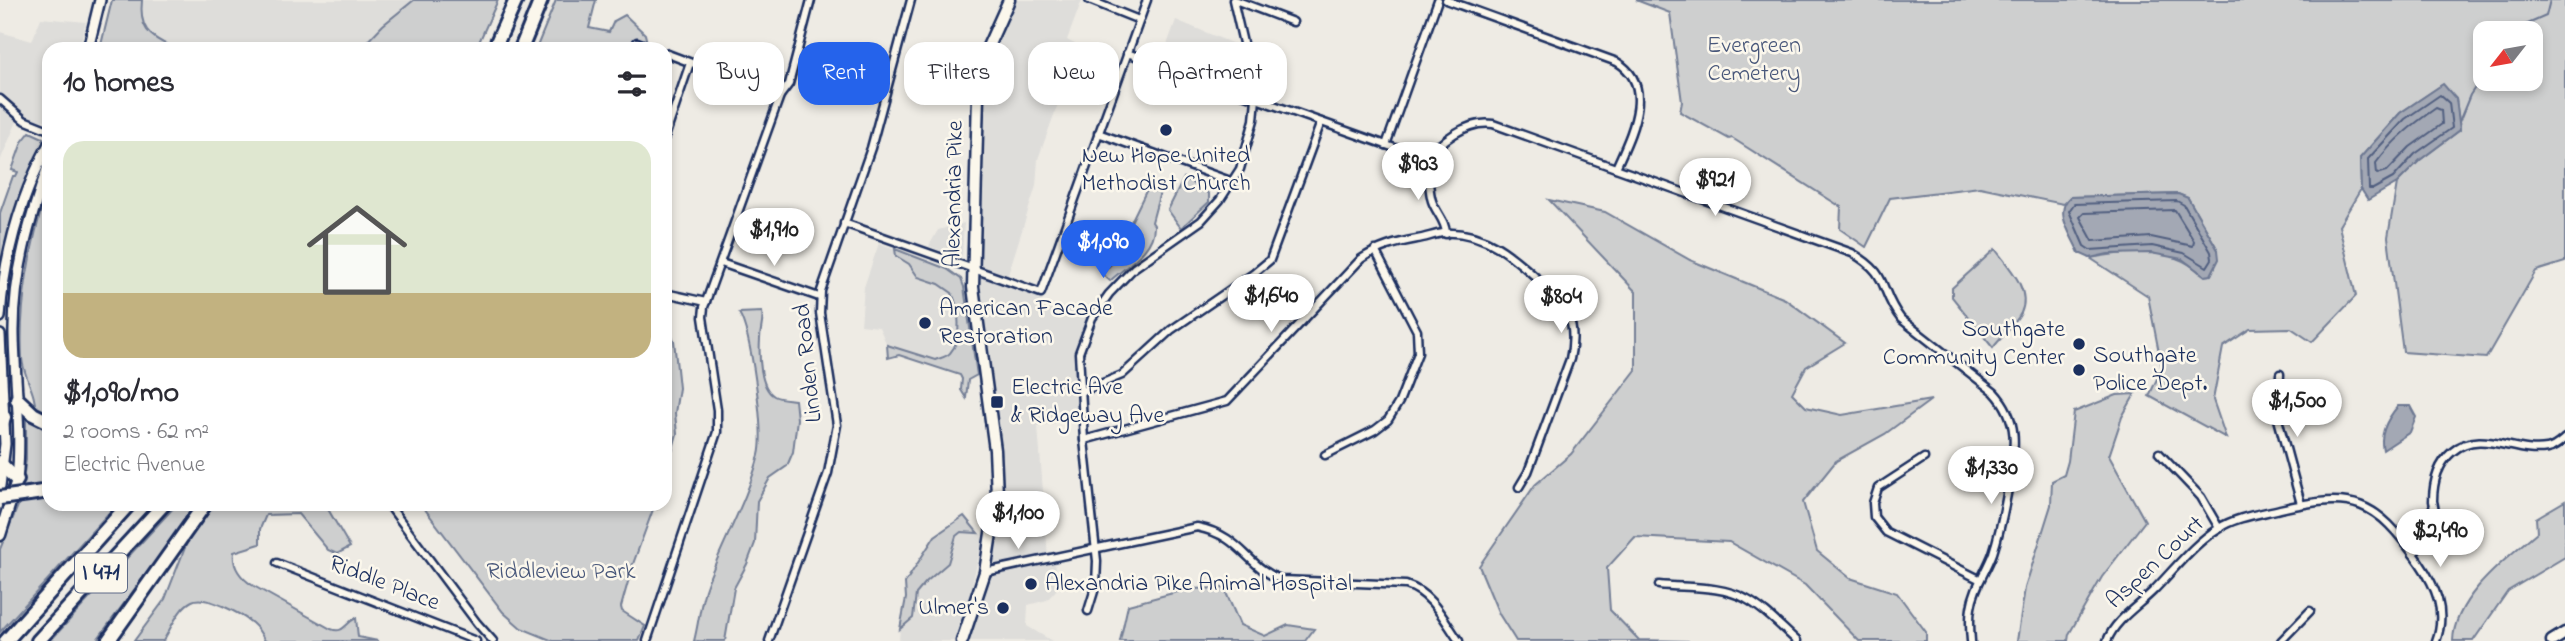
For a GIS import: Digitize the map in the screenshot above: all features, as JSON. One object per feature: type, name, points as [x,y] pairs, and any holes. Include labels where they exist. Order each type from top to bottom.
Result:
[{"type":"highway","points":[[497,42],[516,0]]},
{"type":"highway","points":[[524,42],[541,0]]},
{"type":"highway","points":[[17,399],[42,418]]},
{"type":"highway","points":[[2,465],[17,480]]},
{"type":"highway","points":[[0,498],[42,492]]},
{"type":"highway","name":"I 471","points":[[6,641],[123,511]]},
{"type":"highway","name":"I 471","points":[[38,641],[158,511]]},
{"type":"highway","points":[[108,641],[200,511]]},
{"type":"main road","points":[[90,42],[100,0]]},
{"type":"main road","name":"Alexandria Pike","points":[[962,641],[985,572],[997,495],[995,450],[976,318],[973,270],[979,86],[986,51],[1009,0]]},
{"type":"main road","points":[[0,317],[5,270],[17,220],[42,161]]},
{"type":"main road","points":[[0,535],[17,480],[14,335],[16,287],[28,227],[42,185]]},
{"type":"main road","points":[[0,335],[0,486]]},
{"type":"main road","points":[[2552,641],[2565,633]]},
{"type":"street","points":[[784,91],[789,84],[811,0]]},
{"type":"street","name":"Linden Road","points":[[769,641],[825,482],[835,445],[836,423],[819,298],[825,274],[875,136],[911,0]]},
{"type":"street","points":[[1088,0],[1139,20]]},
{"type":"street","points":[[844,223],[1041,293],[1147,0]]},
{"type":"street","points":[[1234,0],[1293,22]]},
{"type":"street","points":[[1234,0],[1243,42]]},
{"type":"street","points":[[1386,145],[1438,0]]},
{"type":"street","points":[[1446,0],[1617,62],[1626,69],[1637,86],[1639,98],[1635,118],[1616,168]]},
{"type":"street","points":[[1127,53],[1133,55]]},
{"type":"street","points":[[672,56],[693,64]]},
{"type":"street","points":[[672,116],[690,63]]},
{"type":"street","points":[[0,99],[24,120],[42,127]]},
{"type":"street","points":[[647,641],[718,432],[703,317],[706,302],[777,105]]},
{"type":"street","points":[[1088,611],[1096,586],[1096,548],[1078,361],[1081,346],[1093,318],[1109,294],[1134,268],[1200,221],[1233,182],[1248,145],[1255,105]]},
{"type":"street","points":[[1273,105],[1416,155],[1424,161],[1429,170],[1432,199],[1446,226],[1446,233]]},
{"type":"street","points":[[1081,392],[1122,375],[1171,330],[1270,260],[1321,122]]},
{"type":"street","points":[[1424,161],[1439,146],[1464,129],[1473,124],[1489,123],[1860,257],[1881,276],[1891,304],[1901,319],[2000,399],[2013,423],[2015,453],[2001,528],[1989,563],[1979,579],[1971,608],[1971,641]]},
{"type":"street","points":[[1098,133],[1233,182]]},
{"type":"street","points":[[1084,440],[1227,401],[1357,263],[1375,250],[1390,244],[1446,233],[1478,238],[1513,255],[1554,294],[1573,325],[1574,339],[1570,359],[1528,472],[1519,487]]},
{"type":"street","points":[[1325,455],[1375,430],[1388,420],[1399,402],[1418,353],[1418,331],[1375,250]]},
{"type":"street","points":[[721,263],[819,298]]},
{"type":"street","points":[[672,295],[706,302]]},
{"type":"street","points":[[2280,374],[2278,419],[2301,504]]},
{"type":"street","points":[[2411,551],[2432,529],[2436,477],[2443,462],[2460,447],[2486,441],[2545,450],[2556,446],[2565,438]]},
{"type":"street","points":[[2159,453],[2201,497],[2219,528]]},
{"type":"street","points":[[1924,457],[1878,488],[1873,503],[1874,517],[1886,532],[1979,579]]},
{"type":"street","name":"Aspen Court","points":[[2106,641],[2120,621],[2192,550],[2219,528],[2234,521],[2329,499],[2357,504],[2381,516],[2399,534],[2430,578],[2440,604],[2441,619],[2436,641]]},
{"type":"street","points":[[393,511],[493,641]]},
{"type":"street","points":[[985,572],[1192,527],[1228,537],[1264,570],[1282,580],[1406,585],[1416,588],[1425,594],[1456,640]]},
{"type":"street","name":"Riddle Place","points":[[277,563],[476,641]]},
{"type":"street","points":[[1660,585],[1709,589],[1741,596],[1762,610],[1797,641]]},
{"type":"street","points":[[2281,641],[2310,611]]},
{"type":"shaded area","points":[[142,0],[414,0],[367,42],[161,42],[154,39],[144,26]]},
{"type":"shaded area","points":[[1009,0],[1082,0],[1067,40],[1071,42],[1028,42],[1028,105],[1058,105],[1038,159],[1036,186],[1006,281],[1041,293],[1042,301],[1092,318],[1081,347],[1083,418],[1038,426],[1048,558],[1054,557],[1059,587],[1047,600],[1028,605],[1027,626],[1052,641],[962,641],[971,616],[997,495],[976,318],[979,105],[1014,105],[1014,42],[994,42]]},
{"type":"shaded area","points":[[41,18],[86,22],[81,42],[42,42],[42,120],[21,112],[0,161],[0,32],[32,41]]},
{"type":"shaded area","points":[[1176,20],[1229,42],[1168,42]]},
{"type":"shaded area","points":[[964,223],[962,255],[948,254],[929,246],[938,230]]},
{"type":"shaded area","points":[[879,243],[895,249],[895,253],[909,264],[918,277],[939,284],[952,293],[958,324],[954,346],[949,354],[935,360],[887,345],[879,327],[861,325],[864,287]]},
{"type":"shaded area","points":[[967,531],[982,534],[982,542],[970,594],[954,641],[899,641],[900,629],[913,618],[916,595],[926,582],[948,563],[956,536]]},
{"type":"green space","points":[[112,0],[142,0],[144,24],[151,35],[163,42],[102,42]]},
{"type":"green space","points":[[414,0],[498,0],[479,42],[367,42]]},
{"type":"green space","points":[[556,0],[596,0],[589,28],[609,32],[614,21],[625,15],[645,34],[647,42],[636,38],[634,42],[539,42]]},
{"type":"green space","name":"Evergreen Cemetery","points":[[1636,0],[2565,0],[2565,262],[2536,271],[2486,358],[2403,352],[2388,237],[2397,183],[2420,160],[2460,130],[2456,99],[2442,85],[2400,113],[2360,158],[2361,189],[2339,226],[2356,296],[2312,342],[2291,328],[2250,329],[2223,347],[2213,400],[2226,438],[2149,396],[2162,368],[2148,296],[2090,258],[2132,252],[2161,254],[2188,264],[2199,272],[2218,250],[2188,198],[2178,194],[2070,197],[2063,204],[1980,187],[1890,198],[1866,247],[1840,229],[1841,207],[1732,138],[1729,139],[1680,112],[1682,102],[1670,13]]},
{"type":"green space","points":[[30,132],[42,138],[42,145],[12,221],[0,271],[0,213],[13,176],[18,172],[12,170],[22,142]]},
{"type":"green space","points":[[1184,178],[1209,194],[1209,202],[1181,228],[1168,210]]},
{"type":"green space","points":[[1148,187],[1160,192],[1150,242],[1139,256],[1110,281],[1102,274],[1115,260],[1112,256],[1117,232],[1130,224]]},
{"type":"green space","points":[[1549,200],[1605,212],[1690,260],[1785,299],[1845,343],[1806,367],[1792,393],[1806,407],[1842,415],[1931,400],[1885,434],[1836,461],[1803,502],[1817,551],[1850,578],[1897,593],[1926,632],[1926,641],[1859,641],[1805,585],[1729,542],[1635,537],[1607,568],[1610,610],[1639,640],[1689,641],[1516,641],[1499,614],[1479,566],[1535,485],[1571,454],[1636,370],[1636,292]]},
{"type":"green space","points":[[42,208],[42,414],[35,411],[34,398],[22,358],[24,296]]},
{"type":"green space","points":[[895,249],[947,269],[961,279],[977,375],[968,380],[966,398],[961,390],[960,375],[899,355],[888,358],[887,345],[935,360],[949,354],[957,340],[958,332],[958,315],[952,293],[939,284],[918,277],[909,264],[896,256]]},
{"type":"green space","points":[[1995,249],[2017,279],[2024,304],[2021,313],[1993,348],[1952,297],[1952,288]]},
{"type":"green space","points":[[762,312],[761,370],[769,392],[774,396],[795,400],[797,419],[793,452],[787,466],[770,478],[757,501],[755,543],[734,588],[725,641],[694,641],[707,584],[759,455],[760,426],[756,382],[748,340],[739,313]]},
{"type":"green space","points":[[672,337],[679,388],[675,413],[677,434],[672,452]]},
{"type":"green space","points":[[2135,394],[2122,417],[2109,456],[2145,521],[2102,577],[2069,634],[2068,641],[2017,641],[2025,588],[2051,505],[2052,481],[2064,475],[2068,461],[2074,412],[2117,395]]},
{"type":"green space","points":[[26,415],[42,425],[42,487],[21,491],[26,460]]},
{"type":"green space","points":[[42,499],[42,511],[111,511],[0,632],[0,549],[20,501]]},
{"type":"green space","points":[[2565,501],[2565,557],[2508,591],[2473,641],[2453,641],[2462,609],[2472,594],[2498,566],[2537,532],[2536,518]]},
{"type":"green space","points":[[171,511],[193,511],[96,641],[50,641]]},
{"type":"green space","points":[[210,511],[329,511],[350,547],[337,554],[328,550],[298,514],[266,515],[260,529],[260,544],[234,552],[236,567],[252,585],[331,629],[342,629],[356,618],[358,637],[378,641],[265,641],[254,625],[240,615],[223,606],[198,600],[187,604],[163,641],[134,641],[165,599],[188,540]]},
{"type":"green space","name":"Riddleview Park","points":[[426,511],[652,511],[621,607],[622,611],[645,626],[639,641],[553,641],[521,628],[503,612]]},
{"type":"green space","points":[[964,516],[978,533],[961,532],[956,536],[948,563],[916,594],[913,618],[900,629],[906,598],[905,583],[935,536]]},
{"type":"green space","points":[[1224,588],[1240,625],[1265,636],[1288,625],[1314,629],[1305,641],[1120,641],[1128,605],[1188,589]]},
{"type":"water","points":[[2443,84],[2456,99],[2460,130],[2420,160],[2397,183],[2368,200],[2361,189],[2360,158],[2400,113]]},
{"type":"water","points":[[2178,194],[2188,198],[2218,250],[2219,259],[2211,275],[2205,276],[2182,259],[2151,253],[2108,254],[2090,258],[2079,253],[2064,217],[2065,203],[2070,197]]},
{"type":"water","points":[[2398,406],[2410,406],[2416,417],[2410,432],[2383,450],[2385,427]]},
{"type":"waterway","points":[[2535,21],[2546,16],[2550,0]]},
{"type":"waterway","points":[[2459,122],[2473,90]]},
{"type":"place","name":"New Hope United Methodist Church","points":[[1166,130]]},
{"type":"place","name":"American Facade Restoration","points":[[925,323]]},
{"type":"place","name":"Southgate Community Center","points":[[2079,344]]},
{"type":"place","name":"Southgate Police Dept.","points":[[2079,370]]},
{"type":"place","name":"Electric Ave & Ridgeway Ave","points":[[997,402]]},
{"type":"place","name":"Alexandria Pike Animal Hospital","points":[[1031,584]]},
{"type":"place","name":"Ulmer's","points":[[1003,608]]}]
